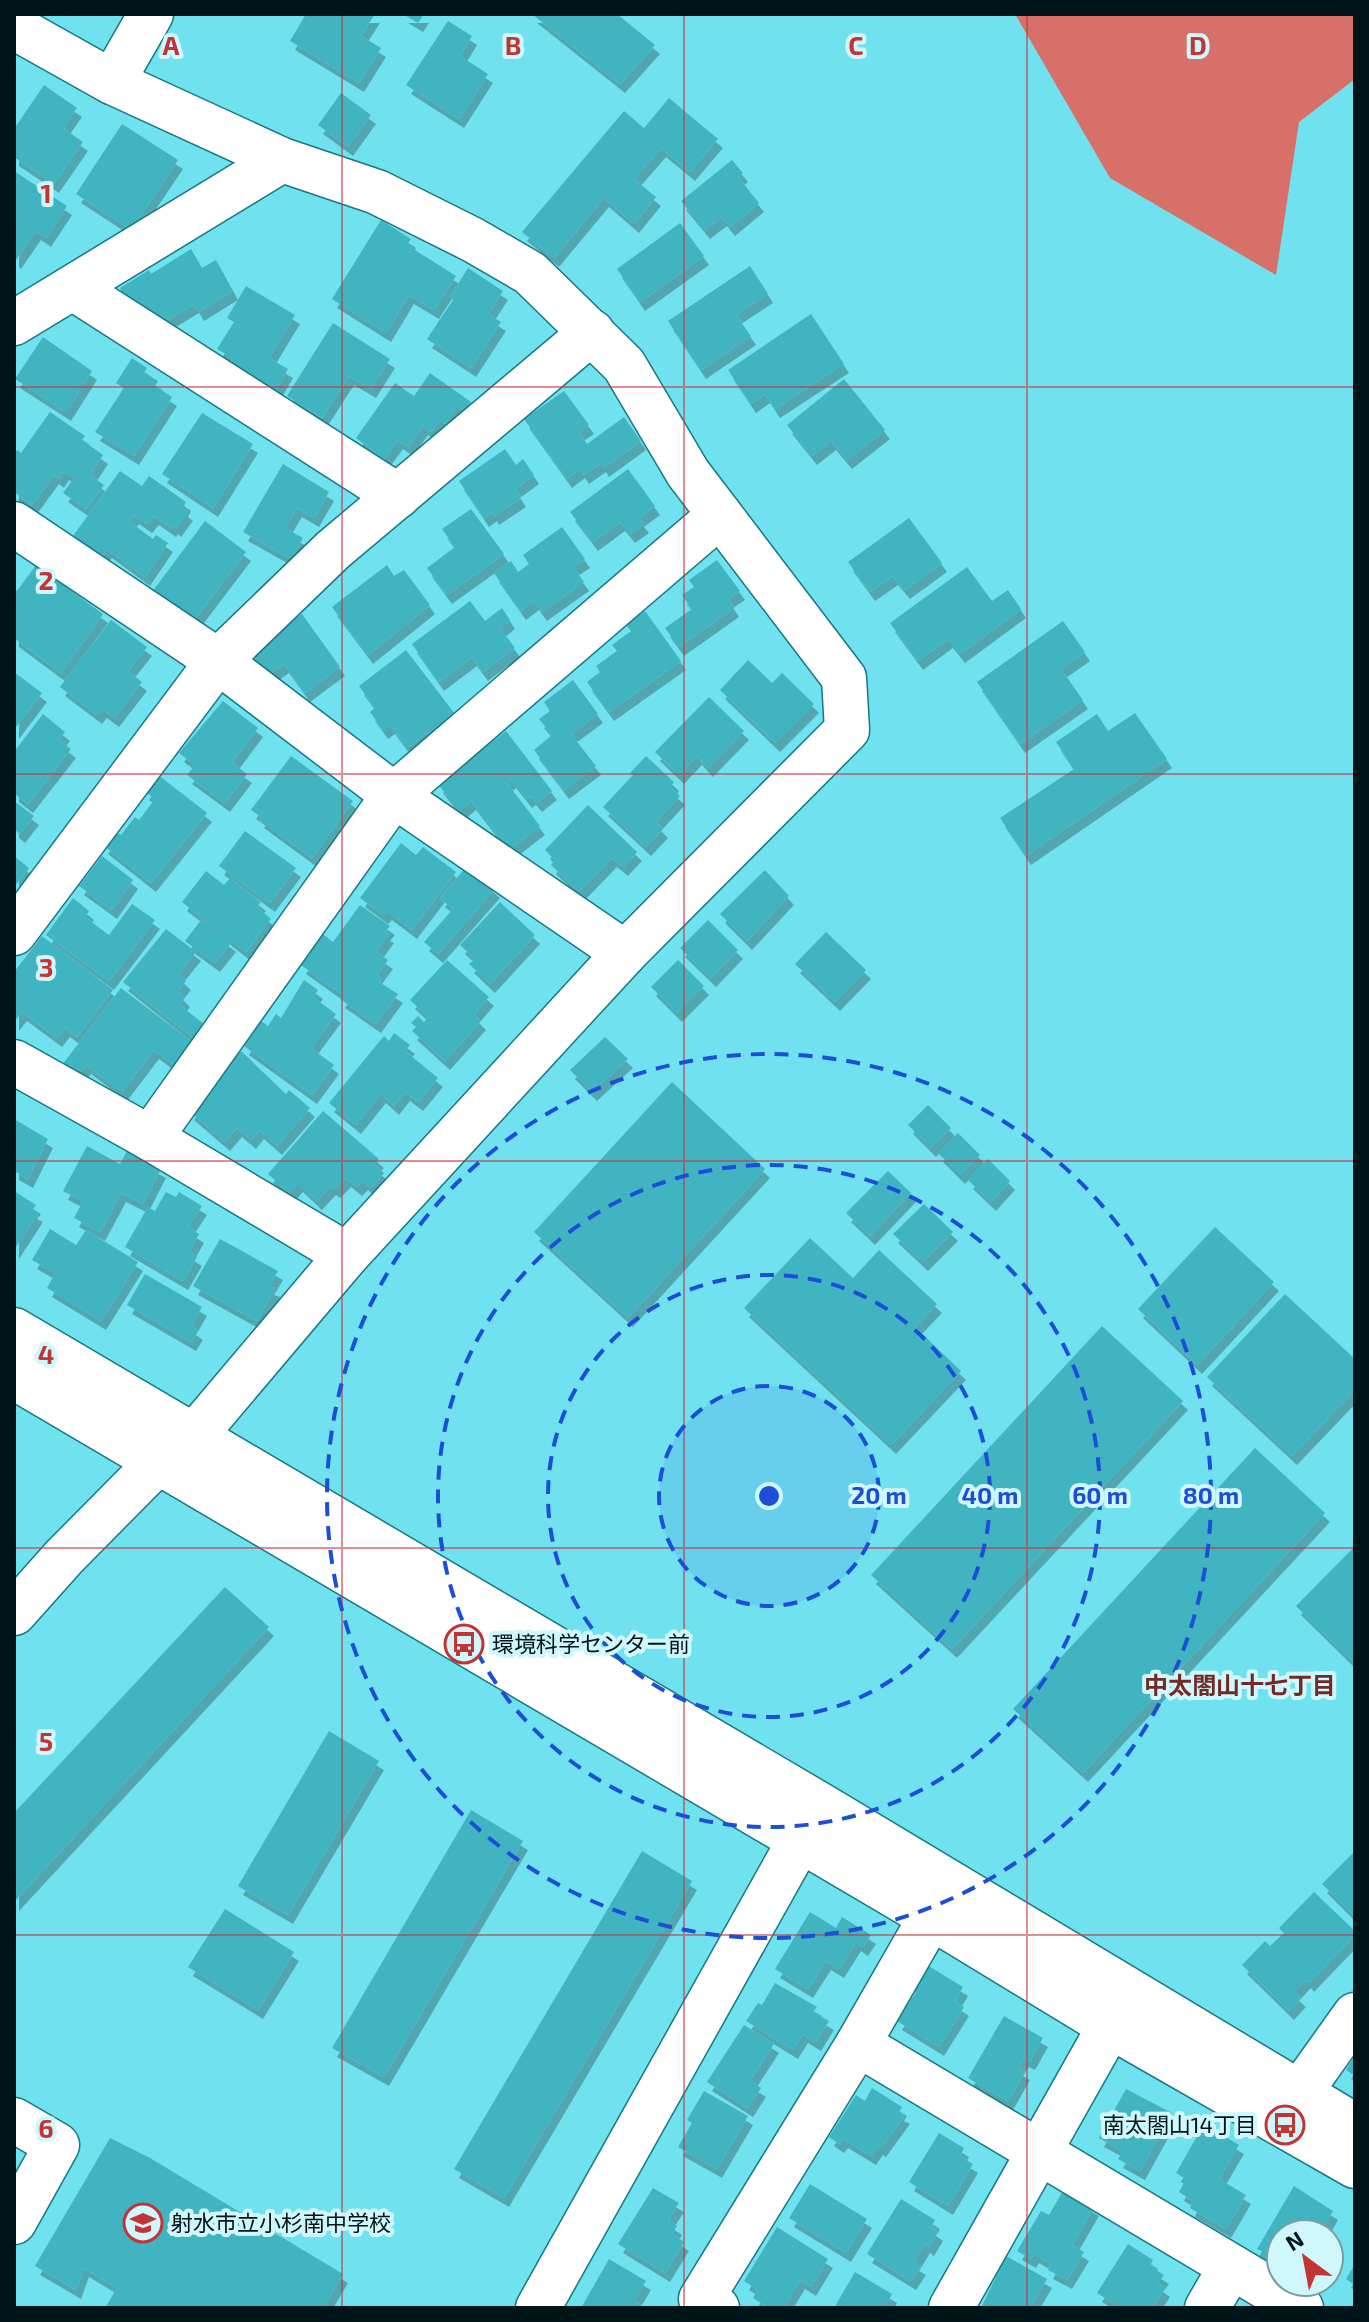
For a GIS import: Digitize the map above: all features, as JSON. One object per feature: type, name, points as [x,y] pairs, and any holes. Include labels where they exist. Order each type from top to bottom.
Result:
[{"type":"street","points":[[112,82],[151,14]]},
{"type":"street","points":[[14,27],[112,82],[282,160],[377,192],[473,240],[530,273],[624,365],[688,473],[844,678],[847,730],[625,953],[347,1255],[194,1436],[159,1461],[64,1557],[14,1613]]},
{"type":"street","points":[[14,323],[282,160]]},
{"type":"street","points":[[73,288],[398,496]]},
{"type":"street","points":[[14,933],[218,661],[333,550],[592,332]]},
{"type":"street","points":[[150,1138],[394,795],[720,515]]},
{"type":"street","points":[[17,533],[218,661],[394,795],[625,953]]},
{"type":"street","points":[[14,1062],[150,1138],[347,1255]]},
{"type":"street","points":[[14,1330],[1355,2126]]},
{"type":"street","points":[[14,1377],[931,1917],[1110,2026],[1355,2166]]},
{"type":"street","points":[[538,2308],[800,1840]]},
{"type":"street","points":[[717,2308],[701,2299],[858,2044],[931,1917]]},
{"type":"street","points":[[1300,2092],[1355,2015]]},
{"type":"street","points":[[951,2308],[1110,2026]]},
{"type":"street","points":[[858,2044],[1301,2308]]},
{"type":"street","points":[[14,2120],[57,2145],[14,2222]]},
{"type":"street","points":[[1207,2308],[1231,2267]]},
{"type":"shaded area","points":[[1015,14],[1355,14],[1355,79],[1299,122],[1276,275],[1110,178]]},
{"type":"building","points":[[306,14],[375,14],[361,36],[381,48],[359,83],[290,41]]},
{"type":"building","points":[[403,14],[424,14],[418,23]]},
{"type":"building","points":[[532,14],[617,14],[655,45],[620,84]]},
{"type":"building","points":[[448,21],[472,36],[460,56],[488,74],[459,119],[406,85]]},
{"type":"building","points":[[44,85],[77,108],[63,128],[83,142],[54,184],[14,157],[14,129]]},
{"type":"building","points":[[341,93],[371,115],[348,147],[318,125]]},
{"type":"building","points":[[669,98],[718,139],[690,172],[661,148],[634,179],[656,197],[634,224],[604,198],[554,258],[522,232],[624,111],[644,128]]},
{"type":"building","points":[[122,124],[178,160],[131,230],[76,194]]},
{"type":"building","points":[[732,160],[743,173],[738,177],[759,203],[730,227],[722,217],[705,230],[681,201]]},
{"type":"building","points":[[14,171],[67,206],[46,238],[36,231],[16,260],[14,258]]},
{"type":"building","points":[[381,220],[411,239],[407,245],[456,276],[434,310],[409,295],[386,333],[332,299]]},
{"type":"building","points":[[680,223],[704,256],[640,302],[617,269]]},
{"type":"building","points":[[191,249],[202,268],[216,260],[233,291],[199,312],[194,304],[163,323],[125,300],[120,288],[149,270],[151,274]]},
{"type":"building","points":[[750,266],[768,294],[736,315],[751,336],[701,370],[668,321]]},
{"type":"building","points":[[468,268],[503,291],[488,314],[501,322],[471,368],[427,339],[453,300],[450,297]]},
{"type":"building","points":[[246,286],[295,315],[269,358],[288,369],[275,392],[229,364],[233,358],[217,349],[234,322],[227,318]]},
{"type":"building","points":[[811,314],[844,364],[775,409],[765,394],[751,404],[728,370]]},
{"type":"building","points":[[333,323],[390,359],[371,389],[349,376],[322,418],[287,396]]},
{"type":"building","points":[[43,337],[92,371],[66,412],[15,379]]},
{"type":"building","points":[[132,358],[147,368],[144,373],[158,381],[155,386],[172,397],[134,456],[95,432],[124,388],[116,383]]},
{"type":"building","points":[[430,373],[471,402],[464,411],[457,406],[445,424],[440,420],[431,432],[423,426],[408,447],[398,440],[384,459],[356,438],[395,383],[414,396]]},
{"type":"building","points":[[844,379],[885,430],[847,460],[831,441],[812,456],[787,425]]},
{"type":"building","points":[[564,391],[589,425],[579,432],[587,444],[624,417],[641,441],[604,468],[601,463],[584,475],[580,469],[567,479],[524,419]]},
{"type":"building","points":[[50,412],[85,436],[82,440],[103,455],[90,475],[104,485],[86,509],[63,493],[74,478],[64,471],[59,479],[54,475],[32,505],[14,492],[14,454],[17,450],[21,453]]},
{"type":"building","points":[[202,413],[253,444],[213,508],[162,474]]},
{"type":"building","points":[[505,449],[516,465],[523,459],[534,475],[515,489],[521,498],[494,516],[492,512],[484,518],[459,481]]},
{"type":"building","points":[[283,464],[329,492],[314,518],[297,508],[285,528],[303,538],[291,559],[243,532]]},
{"type":"building","points":[[628,469],[655,506],[639,518],[644,524],[630,534],[620,522],[593,542],[570,512]]},
{"type":"building","points":[[120,471],[142,486],[149,476],[186,502],[183,508],[188,512],[176,528],[154,516],[147,524],[134,515],[129,521],[153,539],[156,535],[168,543],[145,577],[107,549],[101,557],[73,536]]},
{"type":"building","points":[[471,509],[504,554],[447,595],[427,568],[455,547],[442,529]]},
{"type":"building","points":[[909,518],[942,563],[905,590],[893,576],[870,592],[848,562]]},
{"type":"building","points":[[205,521],[246,552],[193,622],[152,592]]},
{"type":"building","points":[[562,527],[585,559],[573,567],[584,582],[542,612],[534,601],[521,611],[494,573],[511,561],[518,572],[529,564],[523,555]]},
{"type":"building","points":[[717,560],[740,591],[728,599],[734,608],[679,647],[665,628],[692,609],[682,595],[694,587],[689,580]]},
{"type":"building","points":[[36,565],[103,614],[61,673],[14,638],[14,589],[17,591]]},
{"type":"building","points":[[387,565],[394,576],[404,570],[430,605],[368,655],[332,607]]},
{"type":"building","points":[[967,567],[992,601],[1008,590],[1021,609],[960,654],[948,639],[918,661],[890,623]]},
{"type":"building","points":[[470,601],[485,621],[502,608],[510,620],[500,628],[515,648],[483,672],[472,657],[439,682],[412,644]]},
{"type":"building","points":[[645,611],[681,661],[609,712],[587,682],[600,672],[596,666],[617,651],[612,645],[631,631],[626,625]]},
{"type":"building","points":[[302,614],[340,667],[305,693],[284,664],[267,676],[249,651]]},
{"type":"building","points":[[111,620],[147,647],[128,671],[142,682],[114,718],[102,709],[97,715],[60,687]]},
{"type":"building","points":[[1063,621],[1085,652],[1061,669],[1083,700],[1020,744],[977,682]]},
{"type":"building","points":[[406,650],[458,718],[432,738],[428,732],[407,748],[390,725],[383,730],[370,712],[375,708],[359,686]]},
{"type":"building","points":[[748,660],[772,683],[782,673],[814,704],[775,743],[720,690]]},
{"type":"building","points":[[14,672],[42,693],[14,730]]},
{"type":"building","points":[[573,680],[598,714],[571,734],[596,766],[564,790],[534,750],[552,735],[539,719],[550,711],[544,702]]},
{"type":"building","points":[[709,697],[744,731],[708,768],[697,756],[679,775],[655,752]]},
{"type":"building","points":[[223,701],[258,728],[232,763],[247,774],[225,803],[187,775],[195,765],[179,753]]},
{"type":"building","points":[[1135,713],[1167,759],[1026,856],[1000,818],[1074,769],[1056,742],[1097,714],[1108,731]]},
{"type":"building","points":[[43,714],[65,732],[59,740],[71,749],[28,804],[14,793],[14,752]]},
{"type":"building","points":[[506,731],[552,791],[537,803],[531,796],[527,799],[511,779],[507,783],[540,826],[509,850],[471,801],[459,811],[438,784]]},
{"type":"building","points":[[291,756],[353,801],[312,858],[251,810]]},
{"type":"building","points":[[646,756],[674,782],[670,787],[680,796],[656,822],[663,829],[646,847],[603,807]]},
{"type":"building","points":[[157,774],[207,813],[151,883],[103,845],[115,831],[121,835],[135,817],[139,820],[155,799],[144,791]]},
{"type":"building","points":[[14,801],[34,816],[20,834],[14,829]]},
{"type":"building","points":[[588,805],[637,852],[623,867],[612,858],[579,892],[551,865],[555,860],[545,850]]},
{"type":"building","points":[[245,831],[296,868],[270,903],[219,866]]},
{"type":"building","points":[[401,843],[416,855],[423,847],[456,872],[412,930],[387,911],[383,915],[360,898]]},
{"type":"building","points":[[14,856],[29,868],[14,887]]},
{"type":"building","points":[[102,856],[133,880],[112,910],[79,886]]},
{"type":"building","points":[[467,866],[495,889],[438,954],[424,942],[453,909],[440,898]]},
{"type":"building","points":[[765,870],[789,896],[747,941],[720,914]]},
{"type":"building","points":[[206,871],[224,885],[230,878],[261,902],[257,907],[271,919],[246,952],[182,902]]},
{"type":"building","points":[[73,898],[89,911],[85,917],[109,935],[132,904],[155,920],[109,981],[46,935]]},
{"type":"building","points":[[500,902],[535,935],[490,984],[469,964],[475,959],[460,945]]},
{"type":"building","points":[[360,905],[390,926],[385,932],[389,934],[376,952],[388,960],[377,975],[382,978],[379,982],[398,994],[376,1024],[340,999],[343,995],[301,965],[323,934],[333,942]]},
{"type":"building","points":[[201,920],[231,943],[215,963],[185,941]]},
{"type":"building","points":[[708,920],[738,950],[711,978],[680,948]]},
{"type":"building","points":[[166,929],[196,952],[178,974],[186,981],[178,991],[185,998],[180,1005],[204,1024],[193,1038],[123,982]]},
{"type":"building","points":[[826,932],[866,970],[835,1002],[795,964]]},
{"type":"building","points":[[42,936],[113,990],[77,1037],[65,1028],[57,1038],[22,1012],[14,1022],[14,972]]},
{"type":"building","points":[[447,960],[489,997],[474,1014],[481,1021],[445,1061],[412,1031],[416,1027],[411,1023],[418,1016],[424,1022],[428,1017],[410,1000]]},
{"type":"building","points":[[678,960],[704,986],[677,1013],[651,987]]},
{"type":"building","points":[[304,980],[318,990],[313,997],[336,1014],[311,1048],[334,1065],[312,1095],[244,1046],[261,1021],[268,1026],[276,1014],[281,1018]]},
{"type":"building","points":[[121,988],[195,1044],[177,1067],[154,1050],[122,1092],[86,1065],[77,1077],[62,1065]]},
{"type":"building","points":[[394,1033],[410,1045],[405,1051],[438,1078],[418,1102],[405,1092],[394,1106],[381,1094],[356,1125],[329,1103],[384,1036],[389,1041]]},
{"type":"building","points":[[605,1037],[628,1059],[592,1092],[570,1070]]},
{"type":"building","points":[[241,1051],[286,1094],[289,1090],[310,1108],[277,1146],[259,1130],[251,1140],[237,1128],[225,1142],[189,1111]]},
{"type":"building","points":[[672,1082],[765,1169],[628,1318],[534,1232]]},
{"type":"building","points":[[928,1105],[951,1128],[931,1148],[908,1125]]},
{"type":"building","points":[[323,1111],[379,1159],[374,1164],[384,1173],[371,1188],[363,1181],[357,1187],[346,1178],[335,1189],[331,1186],[317,1201],[298,1183],[289,1193],[268,1174]]},
{"type":"building","points":[[14,1119],[48,1139],[28,1179],[14,1171]]},
{"type":"building","points":[[958,1133],[980,1155],[960,1175],[938,1153]]},
{"type":"building","points":[[87,1146],[120,1164],[127,1151],[161,1169],[143,1204],[121,1193],[100,1232],[74,1218],[83,1201],[63,1191]]},
{"type":"building","points":[[988,1159],[1010,1181],[991,1202],[968,1180]]},
{"type":"building","points":[[888,1171],[911,1193],[870,1236],[846,1213]]},
{"type":"building","points":[[14,1191],[36,1205],[32,1210],[38,1213],[14,1250]]},
{"type":"building","points":[[166,1192],[176,1197],[179,1192],[202,1206],[188,1227],[199,1234],[189,1252],[197,1257],[183,1281],[125,1247],[148,1207],[155,1211]]},
{"type":"building","points":[[924,1204],[953,1232],[923,1262],[893,1234]]},
{"type":"building","points":[[1215,1227],[1274,1282],[1197,1365],[1138,1309]]},
{"type":"building","points":[[50,1229],[76,1245],[86,1230],[138,1262],[101,1321],[47,1288],[55,1273],[32,1260]]},
{"type":"building","points":[[810,1238],[853,1278],[879,1250],[937,1304],[915,1327],[961,1371],[891,1445],[744,1308]]},
{"type":"building","points":[[220,1239],[278,1271],[269,1286],[275,1288],[257,1321],[193,1286]]},
{"type":"building","points":[[145,1274],[202,1307],[191,1326],[198,1331],[191,1342],[127,1305]]},
{"type":"building","points":[[1285,1294],[1355,1359],[1355,1390],[1292,1456],[1207,1377]]},
{"type":"building","points":[[1102,1326],[1183,1401],[952,1649],[871,1575]]},
{"type":"building","points":[[1255,1448],[1325,1513],[1083,1773],[1013,1709]]},
{"type":"building","points":[[1355,1546],[1355,1664],[1296,1606]]},
{"type":"building","points":[[225,1587],[269,1627],[14,1902],[14,1813]]},
{"type":"building","points":[[329,1731],[379,1761],[288,1915],[238,1886]]},
{"type":"building","points":[[471,1810],[523,1841],[384,2077],[332,2048]]},
{"type":"building","points":[[642,1851],[692,1881],[504,2198],[454,2169]]},
{"type":"building","points":[[1355,1851],[1355,1917],[1322,1884]]},
{"type":"building","points":[[1314,1892],[1355,1931],[1355,1935],[1309,1983],[1306,1979],[1294,1992],[1301,1998],[1289,2011],[1242,1965],[1265,1941],[1270,1946],[1284,1933],[1279,1928]]},
{"type":"building","points":[[225,1909],[294,1952],[258,2010],[188,1967]]},
{"type":"building","points":[[810,1912],[836,1928],[842,1917],[871,1935],[863,1947],[856,1942],[839,1969],[826,1961],[808,1989],[775,1969]]},
{"type":"building","points":[[927,1965],[963,1987],[955,2001],[964,2007],[939,2047],[897,2021],[916,1992],[911,1989]]},
{"type":"building","points":[[775,1983],[817,2007],[813,2012],[829,2021],[816,2042],[803,2034],[793,2050],[746,2021],[758,2003],[762,2005]]},
{"type":"building","points":[[1004,2016],[1043,2038],[1030,2061],[1024,2058],[1018,2067],[1025,2071],[1008,2101],[968,2078]]},
{"type":"building","points":[[744,2025],[774,2044],[750,2081],[761,2088],[748,2108],[707,2082]]},
{"type":"building","points":[[1355,2056],[1355,2076],[1346,2070]]},
{"type":"building","points":[[872,2088],[902,2107],[899,2112],[905,2115],[881,2148],[878,2146],[871,2156],[843,2139],[839,2144],[829,2137],[856,2095],[865,2101]]},
{"type":"building","points":[[1126,2089],[1172,2113],[1140,2171],[1118,2159],[1123,2151],[1099,2138]]},
{"type":"building","points":[[704,2091],[748,2116],[717,2169],[678,2147],[692,2123],[687,2120]]},
{"type":"building","points":[[1204,2124],[1239,2145],[1219,2179],[1246,2195],[1226,2229],[1190,2208],[1193,2201],[1179,2192],[1186,2179],[1176,2173]]},
{"type":"building","points":[[939,2133],[964,2148],[960,2156],[973,2164],[948,2206],[909,2182]]},
{"type":"building","name":"射水市立小杉南中学校","points":[[110,2138],[150,2158],[343,2274],[323,2308],[105,2308],[117,2288],[84,2268],[76,2290],[35,2266]]},
{"type":"building","points":[[810,2184],[867,2219],[846,2253],[789,2218]]},
{"type":"building","points":[[1294,2186],[1333,2211],[1329,2218],[1275,2218]]},
{"type":"building","points":[[653,2188],[679,2203],[668,2220],[677,2226],[672,2234],[684,2242],[665,2273],[618,2244]]},
{"type":"building","points":[[1064,2189],[1094,2207],[1072,2245],[1084,2252],[1067,2280],[1048,2270],[1051,2264],[1034,2254],[1031,2259],[1017,2251],[1041,2211],[1049,2215]]},
{"type":"building","points":[[901,2199],[935,2220],[931,2227],[938,2232],[929,2247],[925,2244],[914,2262],[921,2266],[911,2281],[867,2254]]},
{"type":"building","points":[[777,2227],[828,2259],[811,2287],[800,2280],[783,2308],[769,2308],[753,2298],[758,2290],[744,2281]]},
{"type":"building","points":[[1265,2235],[1265,2261],[1259,2257],[1262,2251],[1257,2249]]},
{"type":"building","points":[[1128,2244],[1153,2260],[1150,2266],[1164,2275],[1158,2283],[1165,2288],[1152,2308],[1121,2308],[1097,2293]]},
{"type":"building","points":[[1006,2256],[1047,2279],[1030,2308],[981,2308]]},
{"type":"building","points":[[609,2259],[646,2281],[634,2301],[642,2305],[640,2308],[581,2308]]},
{"type":"building","points":[[1355,2264],[1355,2285],[1346,2279]]},
{"type":"building","points":[[855,2272],[892,2294],[884,2308],[834,2308]]},
{"type":"place","name":"環境科学センター前","points":[[464,1644]]},
{"type":"place","name":"南太閤山14丁目","points":[[1285,2125]]},
{"type":"place","name":"射水市立小杉南中学校","points":[[143,2223]]},
{"type":"district","name":"中太閤山十七丁目","points":[[1240,1686]]}]
